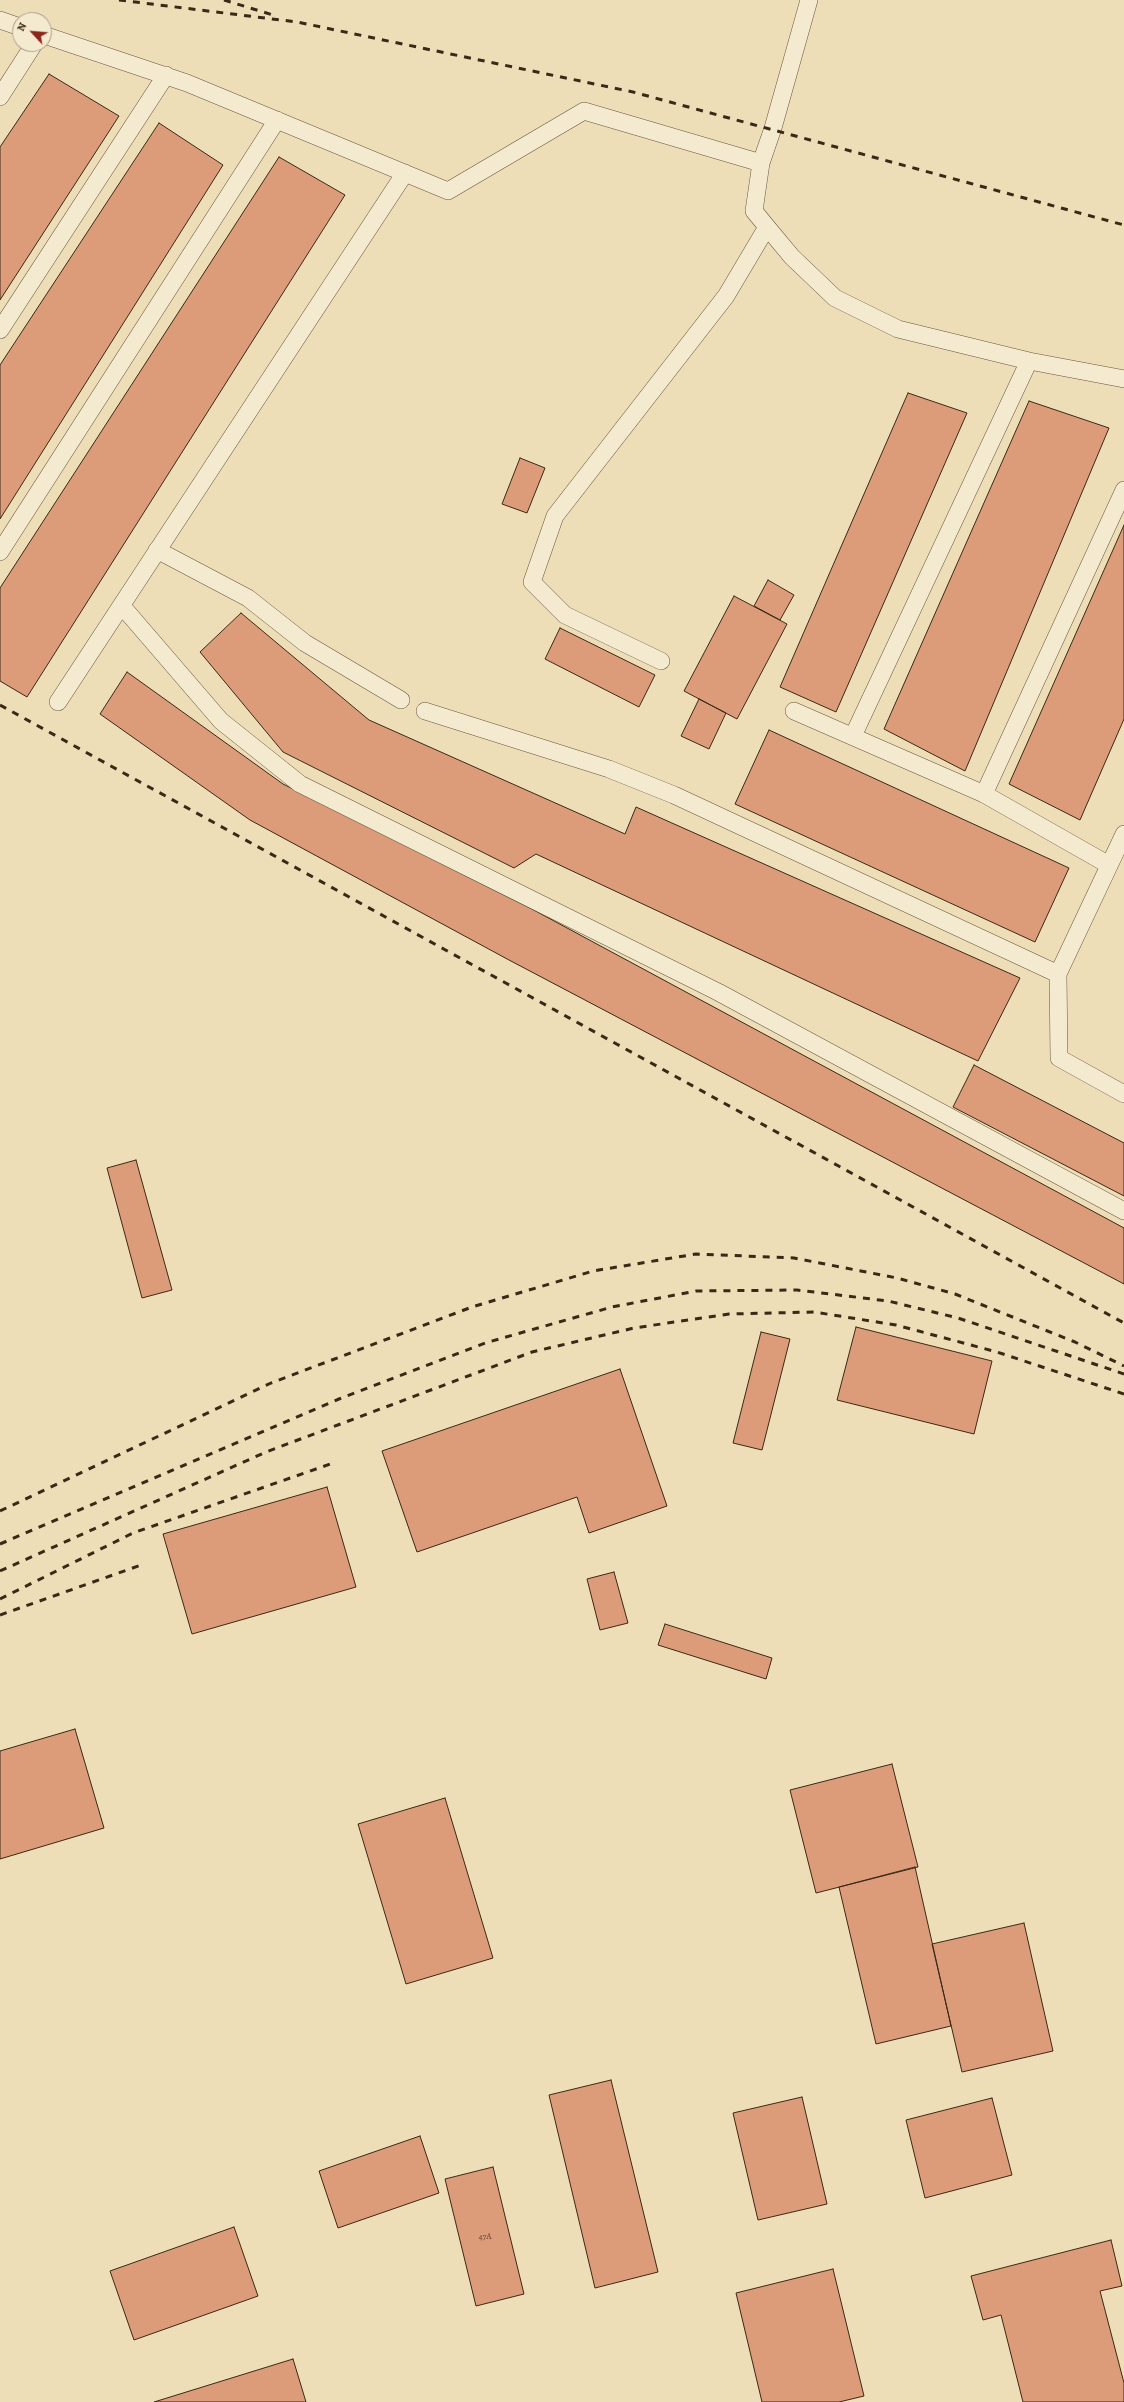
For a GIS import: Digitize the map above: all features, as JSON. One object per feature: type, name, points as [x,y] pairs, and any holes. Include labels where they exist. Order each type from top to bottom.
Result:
[{"type":"lane","points":[[809,0],[773,128],[761,163],[754,211],[767,228],[792,257],[835,298],[898,329],[1029,360],[1124,379]]},
{"type":"lane","points":[[0,20],[12,24]]},
{"type":"lane","points":[[52,38],[166,75],[405,172],[448,191],[584,111],[761,163]]},
{"type":"lane","points":[[0,97],[29,52]]},
{"type":"lane","points":[[0,330],[166,75]]},
{"type":"lane","points":[[0,552],[277,120]]},
{"type":"lane","points":[[58,702],[405,172]]},
{"type":"lane","points":[[661,661],[565,615],[532,582],[555,516],[726,296],[767,228]]},
{"type":"lane","points":[[853,736],[1029,360]]},
{"type":"lane","points":[[984,794],[1124,490]]},
{"type":"lane","points":[[157,550],[248,598],[305,643],[401,700]]},
{"type":"lane","points":[[122,606],[221,721],[300,784],[718,992],[1124,1211]]},
{"type":"lane","points":[[425,711],[609,769],[674,795],[1058,974]]},
{"type":"lane","points":[[794,711],[984,794],[1109,865]]},
{"type":"lane","points":[[1124,834],[1058,974],[1059,1058],[1124,1094]]},
{"type":"building","points":[[49,74],[119,116],[0,300],[0,147]]},
{"type":"building","points":[[159,123],[223,165],[0,519],[0,365]]},
{"type":"building","points":[[279,157],[345,195],[27,697],[0,681],[0,588]]},
{"type":"building","points":[[908,393],[967,413],[836,712],[780,687]]},
{"type":"building","points":[[1029,401],[1109,428],[965,771],[884,729]]},
{"type":"building","points":[[520,458],[545,468],[527,513],[502,504]]},
{"type":"building","points":[[1124,525],[1124,719],[1080,820],[1009,784]]},
{"type":"building","points":[[768,580],[794,595],[780,620],[754,606]]},
{"type":"building","points":[[734,596],[787,624],[737,719],[684,691]]},
{"type":"building","points":[[241,613],[369,720],[625,834],[636,807],[1020,978],[978,1061],[536,854],[514,868],[283,752],[200,652]]},
{"type":"building","points":[[560,628],[655,675],[639,707],[545,659]]},
{"type":"building","points":[[127,672],[283,784],[530,908],[1124,1228],[1124,1284],[509,960],[250,820],[100,714]]},
{"type":"building","points":[[699,699],[726,713],[709,749],[681,736]]},
{"type":"building","points":[[769,730],[1069,868],[1035,942],[735,804]]},
{"type":"building","points":[[974,1065],[1124,1143],[1124,1196],[953,1107]]},
{"type":"building","points":[[136,1160],[172,1290],[142,1298],[107,1168]]},
{"type":"building","points":[[856,1327],[992,1361],[974,1434],[837,1400]]},
{"type":"building","points":[[761,1332],[790,1339],[762,1450],[733,1443]]},
{"type":"building","points":[[620,1369],[667,1506],[589,1533],[577,1497],[417,1552],[382,1451]]},
{"type":"building","points":[[327,1487],[356,1587],[192,1634],[163,1534]]},
{"type":"building","points":[[614,1572],[628,1623],[600,1630],[587,1579]]},
{"type":"building","points":[[665,1624],[772,1658],[766,1679],[658,1645]]},
{"type":"building","points":[[75,1729],[104,1828],[0,1859],[0,1751]]},
{"type":"building","points":[[892,1764],[918,1867],[816,1893],[790,1790]]},
{"type":"building","points":[[445,1798],[493,1958],[406,1984],[358,1824]]},
{"type":"building","points":[[915,1867],[951,2026],[876,2044],[839,1887]]},
{"type":"building","points":[[1024,1923],[1053,2051],[962,2072],[932,1944]]},
{"type":"building","points":[[611,2080],[658,2272],[595,2288],[549,2095]]},
{"type":"building","points":[[802,2097],[827,2204],[758,2220],[733,2113]]},
{"type":"building","points":[[992,2098],[1012,2175],[925,2198],[906,2120]]},
{"type":"building","points":[[420,2136],[439,2193],[338,2228],[319,2171]]},
{"type":"building","points":[[493,2167],[524,2294],[476,2306],[445,2179]]},
{"type":"building","points":[[234,2227],[258,2296],[134,2340],[110,2271]]},
{"type":"building","points":[[1111,2240],[1122,2286],[1100,2291],[1124,2383],[1124,2402],[1023,2402],[1001,2315],[983,2320],[971,2276]]},
{"type":"building","points":[[833,2269],[864,2396],[839,2402],[762,2402],[736,2293]]},
{"type":"building","points":[[293,2359],[306,2402],[154,2402]]},
{"type":"railway","points":[[119,0],[297,22],[633,92],[1124,225]]},
{"type":"railway","points":[[224,0],[273,15]]},
{"type":"railway","points":[[0,705],[1124,1323]]},
{"type":"railway","points":[[0,1511],[271,1383],[472,1307],[593,1271],[696,1254],[794,1258],[897,1278],[955,1294],[1075,1342],[1124,1366]]},
{"type":"railway","points":[[0,1544],[339,1399],[485,1343],[612,1307],[696,1291],[797,1290],[888,1301],[958,1318],[1124,1374]]},
{"type":"railway","points":[[0,1571],[266,1452],[532,1352],[634,1328],[729,1314],[814,1312],[896,1325],[997,1352],[1124,1394]]},
{"type":"railway","points":[[0,1599],[133,1533],[336,1462]]},
{"type":"railway","points":[[0,1615],[144,1564]]}]
